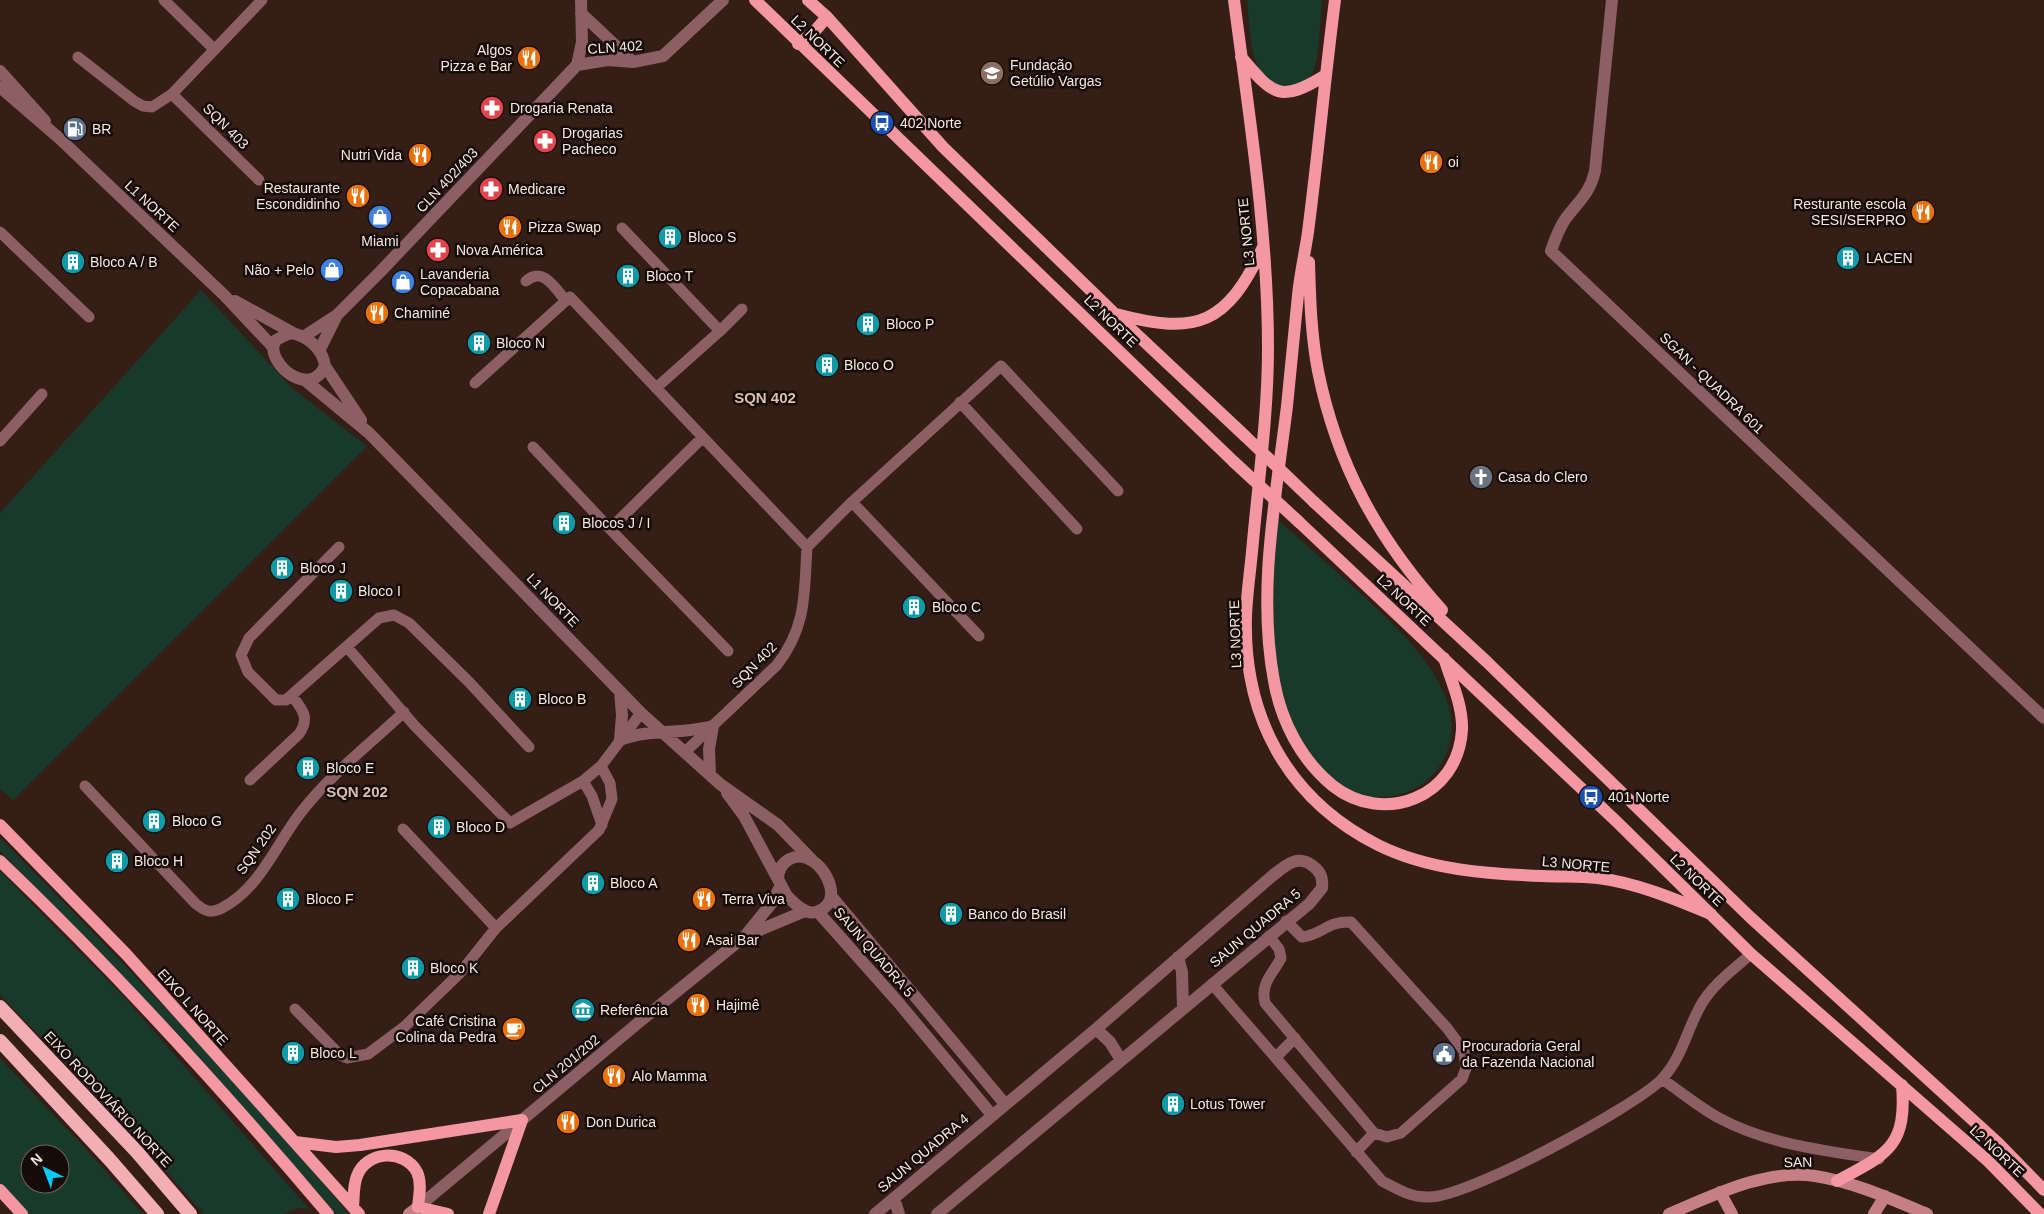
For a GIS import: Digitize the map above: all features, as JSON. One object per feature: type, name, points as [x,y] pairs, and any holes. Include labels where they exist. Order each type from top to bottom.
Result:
[{"type":"highway","name":"EIXO RODOVIÁRIO NORTE","points":[[0,1007],[124,1138],[190,1214]]},
{"type":"highway","points":[[0,1042],[110,1160],[157,1214]]},
{"type":"main road","name":"L2 NORTE","points":[[755,0],[798,44],[1234,462],[1444,658],[1751,954],[1988,1161],[2040,1214]]},
{"type":"main road","name":"L2 NORTE","points":[[808,0],[827,17],[943,147],[1115,314],[1314,502],[1486,660],[1750,917],[1998,1143],[2044,1190]]},
{"type":"main road","name":"L3 NORTE","points":[[1234,0],[1264,245],[1267,296],[1267,393],[1246,617],[1249,662],[1256,706],[1269,740],[1289,772],[1317,804],[1346,827],[1380,846],[1412,859],[1454,868],[1518,875],[1599,878],[1670,897],[1711,914]]},
{"type":"main road","points":[[1335,0],[1307,234],[1298,292],[1268,565],[1269,648],[1274,683],[1281,709],[1294,739],[1310,765],[1344,794],[1358,801],[1378,804],[1408,801],[1426,794],[1451,768],[1458,750],[1462,729],[1453,687],[1444,658]]},
{"type":"main road","points":[[798,44],[814,32],[827,17]]},
{"type":"main road","points":[[1241,57],[1261,81],[1271,89],[1283,93],[1300,89],[1326,75]]},
{"type":"main road","points":[[1307,234],[1312,329],[1318,370],[1331,422],[1342,453],[1359,491],[1387,542],[1412,577],[1486,660]]},
{"type":"main road","points":[[1115,314],[1160,324],[1175,324],[1201,319],[1217,313],[1242,289],[1264,245]]},
{"type":"main road","name":"EIXO L NORTE","points":[[0,825],[126,954],[356,1211]]},
{"type":"main road","points":[[0,860],[125,986],[279,1156],[328,1214]]},
{"type":"main road","points":[[1837,1181],[1879,1159],[1888,1151],[1902,1125],[1904,1110],[1902,1086]]},
{"type":"main road","points":[[295,1142],[336,1147],[360,1146],[522,1120],[489,1214]]},
{"type":"main road","points":[[356,1211],[354,1187],[361,1168],[368,1162],[385,1156],[400,1158],[413,1166],[420,1182],[414,1211],[448,1214]]},
{"type":"main road","name":"SAN","points":[[1669,1214],[1720,1192],[1758,1181],[1787,1176],[1813,1176],[1837,1181],[1885,1196],[1927,1214]]},
{"type":"main road","points":[[0,1190],[22,1214]]},
{"type":"main road","points":[[1720,1192],[1732,1214]]},
{"type":"main road","points":[[1874,1214],[1885,1196]]},
{"type":"street","points":[[164,0],[214,49]]},
{"type":"street","points":[[78,57],[143,106],[152,107],[172,94],[262,0]]},
{"type":"street","name":"CLN 402","points":[[577,65],[608,60],[633,62],[663,56],[723,0]]},
{"type":"street","name":"SGAN - QUADRA 601","points":[[1612,0],[1596,171],[1591,188],[1565,219],[1556,235],[1551,251],[2044,718]]},
{"type":"street","points":[[581,6],[633,62]]},
{"type":"street","points":[[577,65],[582,42],[581,6]]},
{"type":"street","name":"CLN 402/403","points":[[319,351],[337,315],[577,65]]},
{"type":"street","name":"L1 NORTE","points":[[0,71],[37,110],[59,138]]},
{"type":"street","name":"L1 NORTE","points":[[0,87],[59,138],[224,295],[273,347]]},
{"type":"street","name":"SQN 403","points":[[172,94],[259,180]]},
{"type":"street","points":[[622,228],[720,331]]},
{"type":"street","points":[[0,232],[89,318]]},
{"type":"street","points":[[526,281],[536,275],[541,275],[546,278],[566,301]]},
{"type":"street","name":"L1 NORTE","points":[[224,295],[299,335]]},
{"type":"street","points":[[475,383],[570,297],[806,547],[852,502],[1001,366],[1118,491]]},
{"type":"street","points":[[656,388],[742,309]]},
{"type":"street","name":"CLN 402/403","points":[[299,335],[337,315]]},
{"type":"street","points":[[283,335],[299,335],[319,351],[325,366],[322,372],[315,378],[306,381],[293,377],[284,369],[273,353],[276,340],[283,335]]},
{"type":"street","name":"L1 NORTE","points":[[325,366],[369,433]]},
{"type":"street","name":"L1 NORTE","points":[[306,381],[369,433],[641,713],[720,784],[744,816],[780,882]]},
{"type":"street","points":[[0,441],[42,394]]},
{"type":"street","points":[[960,402],[1078,529]]},
{"type":"street","points":[[610,529],[702,438]]},
{"type":"street","name":"SQN 402","points":[[533,447],[728,651]]},
{"type":"street","points":[[852,502],[979,636]]},
{"type":"street","points":[[339,547],[249,638],[241,655],[248,672],[276,700],[282,701],[292,696],[379,618],[386,615],[400,617],[469,682],[529,747]]},
{"type":"street","name":"SQN 402","points":[[685,752],[777,665],[789,650],[797,635],[803,603],[806,547]]},
{"type":"street","points":[[348,647],[404,712],[510,823],[583,781],[601,766],[641,713]]},
{"type":"street","points":[[620,691],[622,715],[620,740]]},
{"type":"street","points":[[250,780],[299,734],[305,725],[306,718],[303,710],[292,696]]},
{"type":"street","name":"SQN 202","points":[[85,786],[195,903],[204,910],[212,912],[223,908],[239,896],[257,877],[302,810],[404,712]]},
{"type":"street","points":[[620,740],[640,733],[688,732],[712,726],[709,749],[710,774]]},
{"type":"street","points":[[295,1009],[340,1055],[347,1058],[368,1054],[404,1027],[460,973],[496,928],[591,839],[602,825],[612,799],[610,783],[601,766]]},
{"type":"street","points":[[583,781],[592,796],[602,825]]},
{"type":"street","name":"L1 NORTE","points":[[720,784],[778,825],[812,860]]},
{"type":"street","points":[[403,828],[496,928]]},
{"type":"street","points":[[798,857],[812,860],[821,869],[831,886],[832,897],[828,904],[811,911],[787,896],[780,882],[780,867],[786,860],[798,857]]},
{"type":"street","name":"SAUN QUADRA 5","points":[[811,911],[898,1002],[992,1115],[1290,863],[1298,860],[1308,862],[1320,872],[1322,888],[1309,904],[1286,921],[937,1214]]},
{"type":"street","name":"CLN 201/202","points":[[414,1211],[745,936],[771,904],[780,882]]},
{"type":"street","name":"SAUN QUADRA 5","points":[[832,897],[1005,1104]]},
{"type":"street","name":"CLN 201/202","points":[[745,936],[811,911]]},
{"type":"street","points":[[1269,936],[1279,949],[1281,958],[1268,976],[1263,996],[1265,1003],[1374,1133],[1386,1138],[1401,1133],[1462,1079],[1466,1068],[1464,1051],[1447,1028],[1351,922],[1336,922],[1311,936],[1302,937],[1286,921]]},
{"type":"street","points":[[1212,984],[1382,1181],[1408,1194],[1430,1197],[1461,1190],[1533,1157],[1629,1102],[1662,1079],[1677,1057],[1702,1003],[1716,985],[1751,954]]},
{"type":"street","points":[[1178,957],[1182,972],[1182,1009]]},
{"type":"street","points":[[1096,1029],[1110,1042],[1121,1060]]},
{"type":"street","points":[[1276,1057],[1295,1038]]},
{"type":"street","points":[[1662,1079],[1719,1118],[1754,1133],[1795,1144],[1879,1159]]},
{"type":"street","name":"SAUN QUADRA 4","points":[[874,1214],[992,1115]]},
{"type":"street","points":[[1356,1152],[1374,1133]]},
{"type":"street","points":[[894,1198],[899,1214]]},
{"type":"green space","points":[[1247,0],[1322,0],[1317,58],[1313,72],[1305,80],[1299,84],[1288,86],[1275,85],[1265,78],[1258,68],[1254,55]]},
{"type":"green space","points":[[201,290],[292,388],[367,446],[13,800],[0,789],[0,513]]},
{"type":"green space","points":[[1278,520],[1397,628],[1430,667],[1438,682],[1446,698],[1451,719],[1450,740],[1444,758],[1434,774],[1419,786],[1401,794],[1381,797],[1359,794],[1346,789],[1324,772],[1314,760],[1291,723],[1283,703],[1269,625],[1270,594]]},
{"type":"green space","points":[[0,838],[179,1022],[349,1214],[337,1214],[183,1039],[0,851]]},
{"type":"green space","points":[[0,871],[126,999],[309,1209],[297,1208],[283,1214],[204,1214],[104,1102],[0,995]]},
{"type":"green space","points":[[0,1058],[87,1150],[143,1214],[28,1214],[0,1186]]},
{"type":"place","name":"Algos Pizza e Bar","points":[[529,58]]},
{"type":"place","name":"Fundação Getúlio Vargas","points":[[992,73]]},
{"type":"place","name":"Drogaria Renata","points":[[492,108]]},
{"type":"place","name":"402 Norte","points":[[882,123]]},
{"type":"place","name":"BR","points":[[75,129]]},
{"type":"place","name":"Drogarias Pacheco","points":[[545,141]]},
{"type":"place","name":"Nutri Vida","points":[[420,155]]},
{"type":"place","name":"oi","points":[[1431,162]]},
{"type":"place","name":"Medicare","points":[[491,189]]},
{"type":"place","name":"Restaurante Escondidinho","points":[[358,196]]},
{"type":"place","name":"Resturante escola SESI/SERPRO","points":[[1923,212]]},
{"type":"place","name":"Miami","points":[[380,217]]},
{"type":"place","name":"Pizza Swap","points":[[510,227]]},
{"type":"place","name":"Bloco S","points":[[670,237]]},
{"type":"place","name":"Nova América","points":[[438,250]]},
{"type":"place","name":"LACEN","points":[[1848,258]]},
{"type":"place","name":"Bloco A / B","points":[[73,262]]},
{"type":"place","name":"Não + Pelo","points":[[332,270]]},
{"type":"place","name":"Bloco T","points":[[628,276]]},
{"type":"place","name":"Lavanderia Copacabana","points":[[403,282]]},
{"type":"place","name":"Chaminé","points":[[377,313]]},
{"type":"place","name":"Bloco P","points":[[868,324]]},
{"type":"place","name":"Bloco N","points":[[479,343]]},
{"type":"place","name":"Bloco O","points":[[827,365]]},
{"type":"place","name":"Casa do Clero","points":[[1481,477]]},
{"type":"place","name":"Blocos J / I","points":[[564,523]]},
{"type":"place","name":"Bloco J","points":[[282,568]]},
{"type":"place","name":"Bloco I","points":[[341,591]]},
{"type":"place","name":"Bloco C","points":[[914,607]]},
{"type":"place","name":"Bloco B","points":[[520,699]]},
{"type":"place","name":"Bloco E","points":[[308,768]]},
{"type":"place","name":"401 Norte","points":[[1591,797]]},
{"type":"place","name":"Bloco G","points":[[154,821]]},
{"type":"place","name":"Bloco D","points":[[439,827]]},
{"type":"place","name":"Bloco H","points":[[117,861]]},
{"type":"place","name":"Bloco A","points":[[593,883]]},
{"type":"place","name":"Bloco F","points":[[288,899]]},
{"type":"place","name":"Terra Viva","points":[[704,899]]},
{"type":"place","name":"Banco do Brasil","points":[[951,914]]},
{"type":"place","name":"Asai Bar","points":[[689,940]]},
{"type":"place","name":"Bloco K","points":[[413,968]]},
{"type":"place","name":"Hajimê","points":[[698,1005]]},
{"type":"place","name":"Referência","points":[[583,1010]]},
{"type":"place","name":"Café Cristina Colina da Pedra","points":[[514,1029]]},
{"type":"place","name":"Bloco L","points":[[293,1053]]},
{"type":"place","name":"Procuradoria Geral da Fazenda Nacional","points":[[1444,1054]]},
{"type":"place","name":"Alo Mamma","points":[[614,1076]]},
{"type":"place","name":"Lotus Tower","points":[[1173,1104]]},
{"type":"place","name":"Don Durica","points":[[568,1122]]},
{"type":"district","name":"SQN 402","points":[[765,398]]},
{"type":"district","name":"SQN 202","points":[[357,792]]}]
